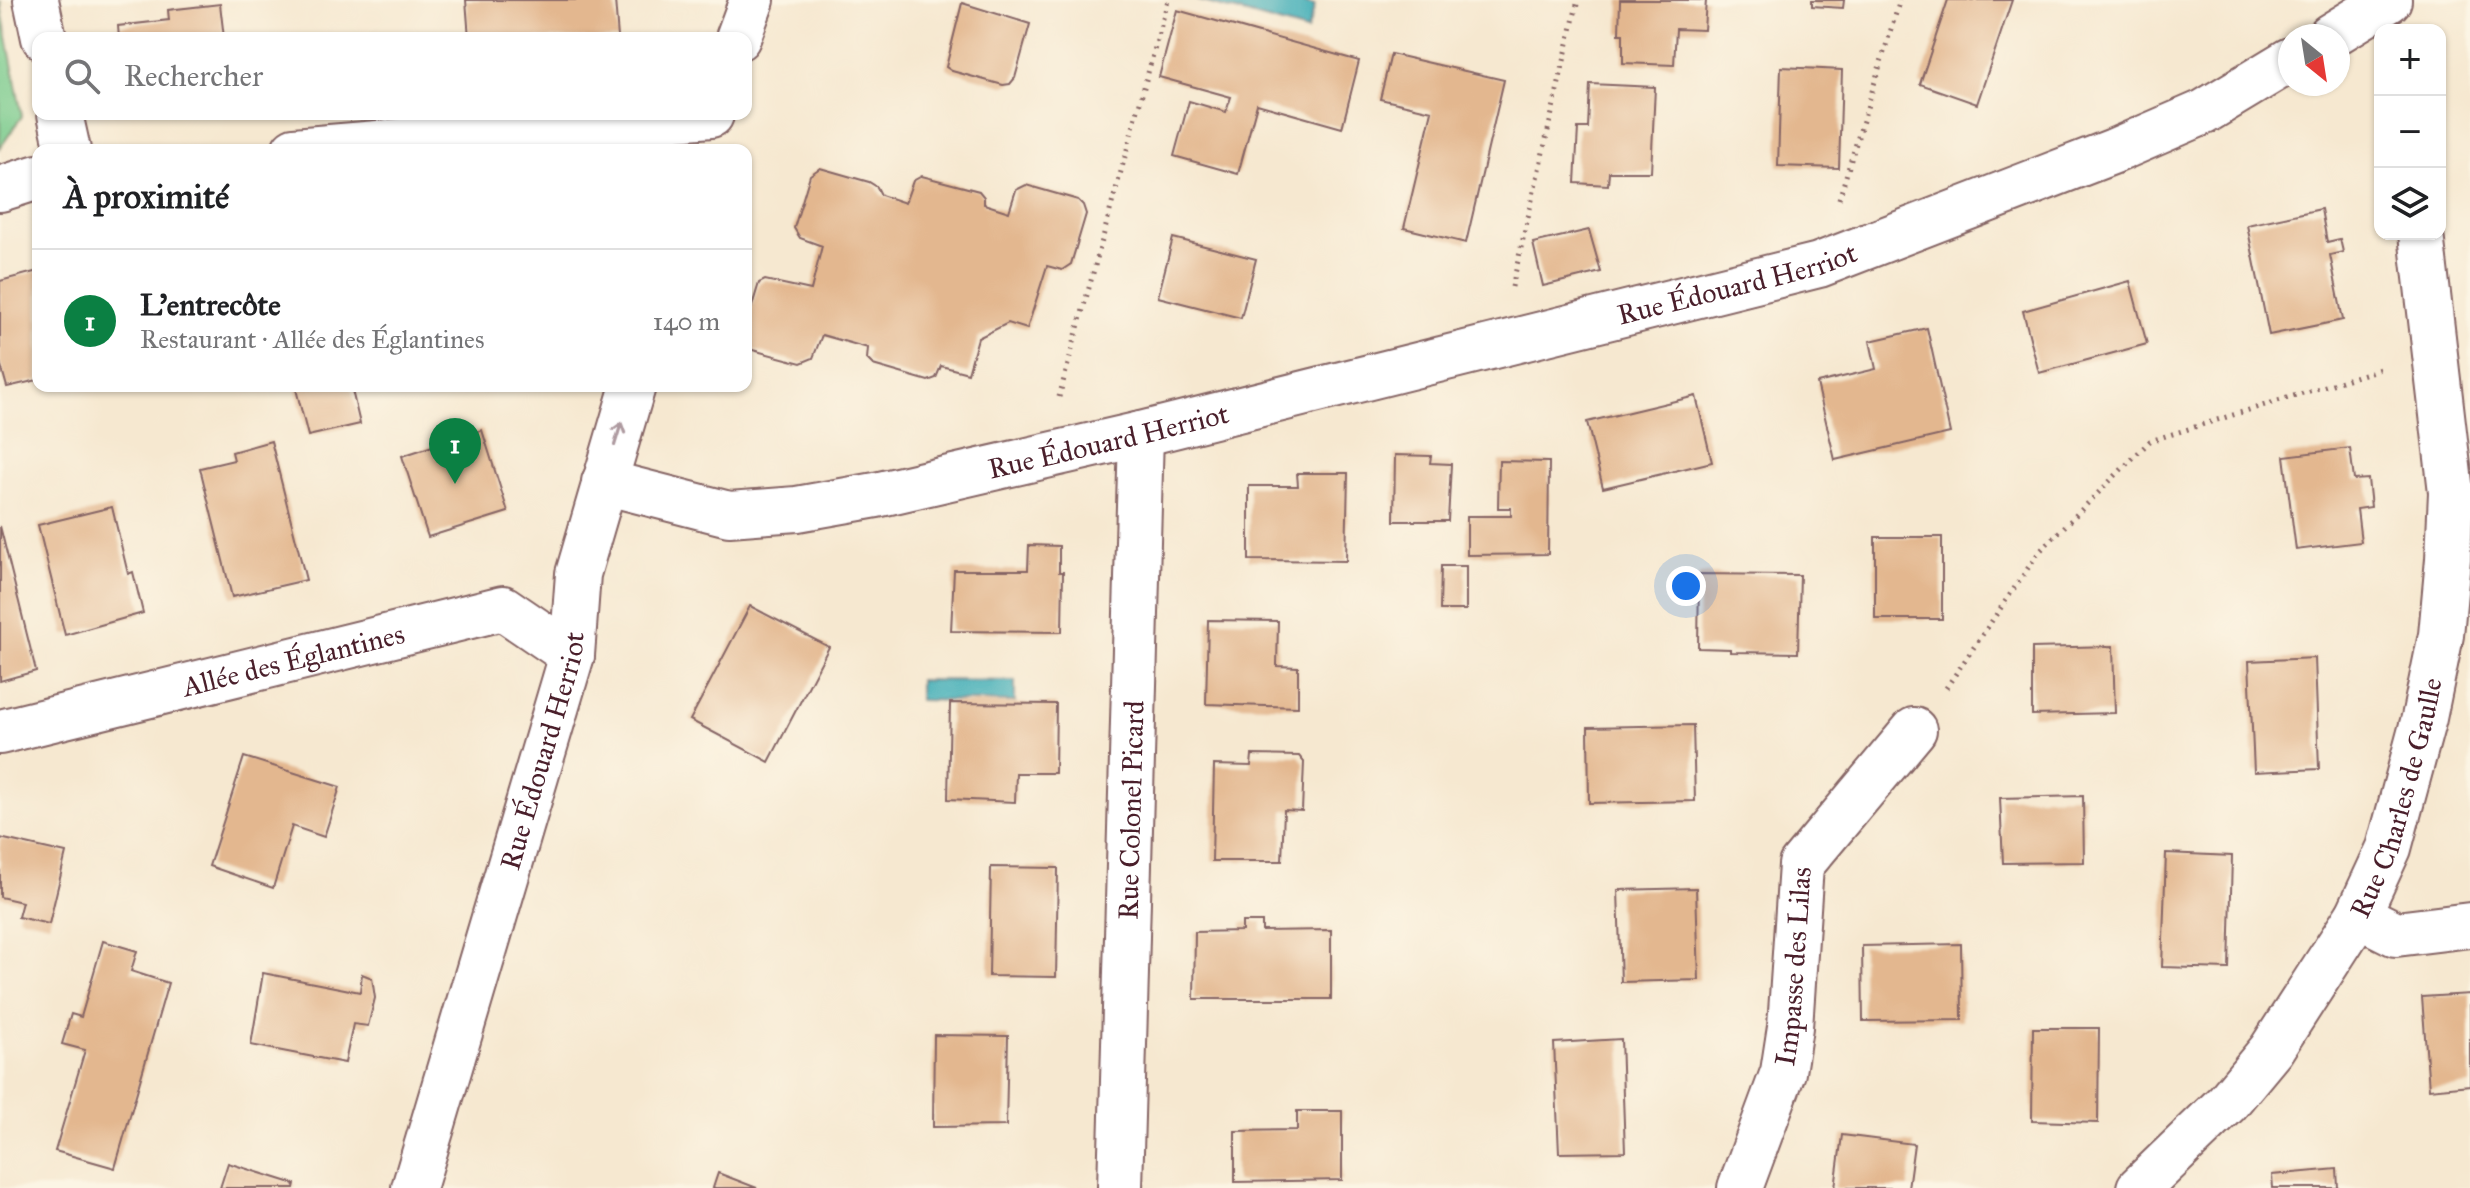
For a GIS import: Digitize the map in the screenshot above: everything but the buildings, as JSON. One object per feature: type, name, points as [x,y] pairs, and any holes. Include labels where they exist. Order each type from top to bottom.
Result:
[{"type":"street","points":[[36,0],[43,32]]},
{"type":"street","points":[[740,32],[752,0]]},
{"type":"street","points":[[2350,28],[2389,11]]},
{"type":"street","name":"Rue Édouard Herriot","points":[[414,1188],[572,655],[578,574],[604,482],[729,514],[797,509],[876,495],[1141,434],[1499,342],[1819,265],[2140,140],[2204,112],[2278,67]]},
{"type":"street","points":[[61,120],[67,144]]},
{"type":"street","points":[[364,144],[642,120]]},
{"type":"street","points":[[703,144],[709,120]]},
{"type":"street","points":[[0,189],[32,179]]},
{"type":"street","name":"Rue Charles de Gaulle","points":[[2139,1188],[2227,1103],[2271,1050],[2358,915],[2389,848],[2424,718],[2441,635],[2460,491],[2433,352],[2422,240]]},
{"type":"street","points":[[604,482],[631,392]]},
{"type":"street","name":"Rue Colonel Picard","points":[[1120,1188],[1141,434]]},
{"type":"street","name":"Allée des Églantines","points":[[0,732],[503,608],[572,655]]},
{"type":"street","name":"Impasse des Lilas","points":[[1740,1188],[1783,1072],[1790,1027],[1801,865],[1914,730]]},
{"type":"street","points":[[2358,915],[2396,934],[2470,925]]},
{"type":"path","points":[[1043,456],[1168,0]]},
{"type":"path","points":[[1499,342],[1578,0]]},
{"type":"path","points":[[1819,265],[1900,0]]},
{"type":"path","points":[[1914,730],[1931,710],[2039,552],[2150,441],[2433,352]]},
{"type":"green space","points":[[0,0],[22,116],[0,148]]},
{"type":"water","points":[[1197,0],[1294,0],[1315,6],[1307,31]]},
{"type":"water","points":[[919,680],[1015,681],[1015,702],[919,700]]},
{"type":"place","name":"L'entrecôte","points":[[455,484]]}]
